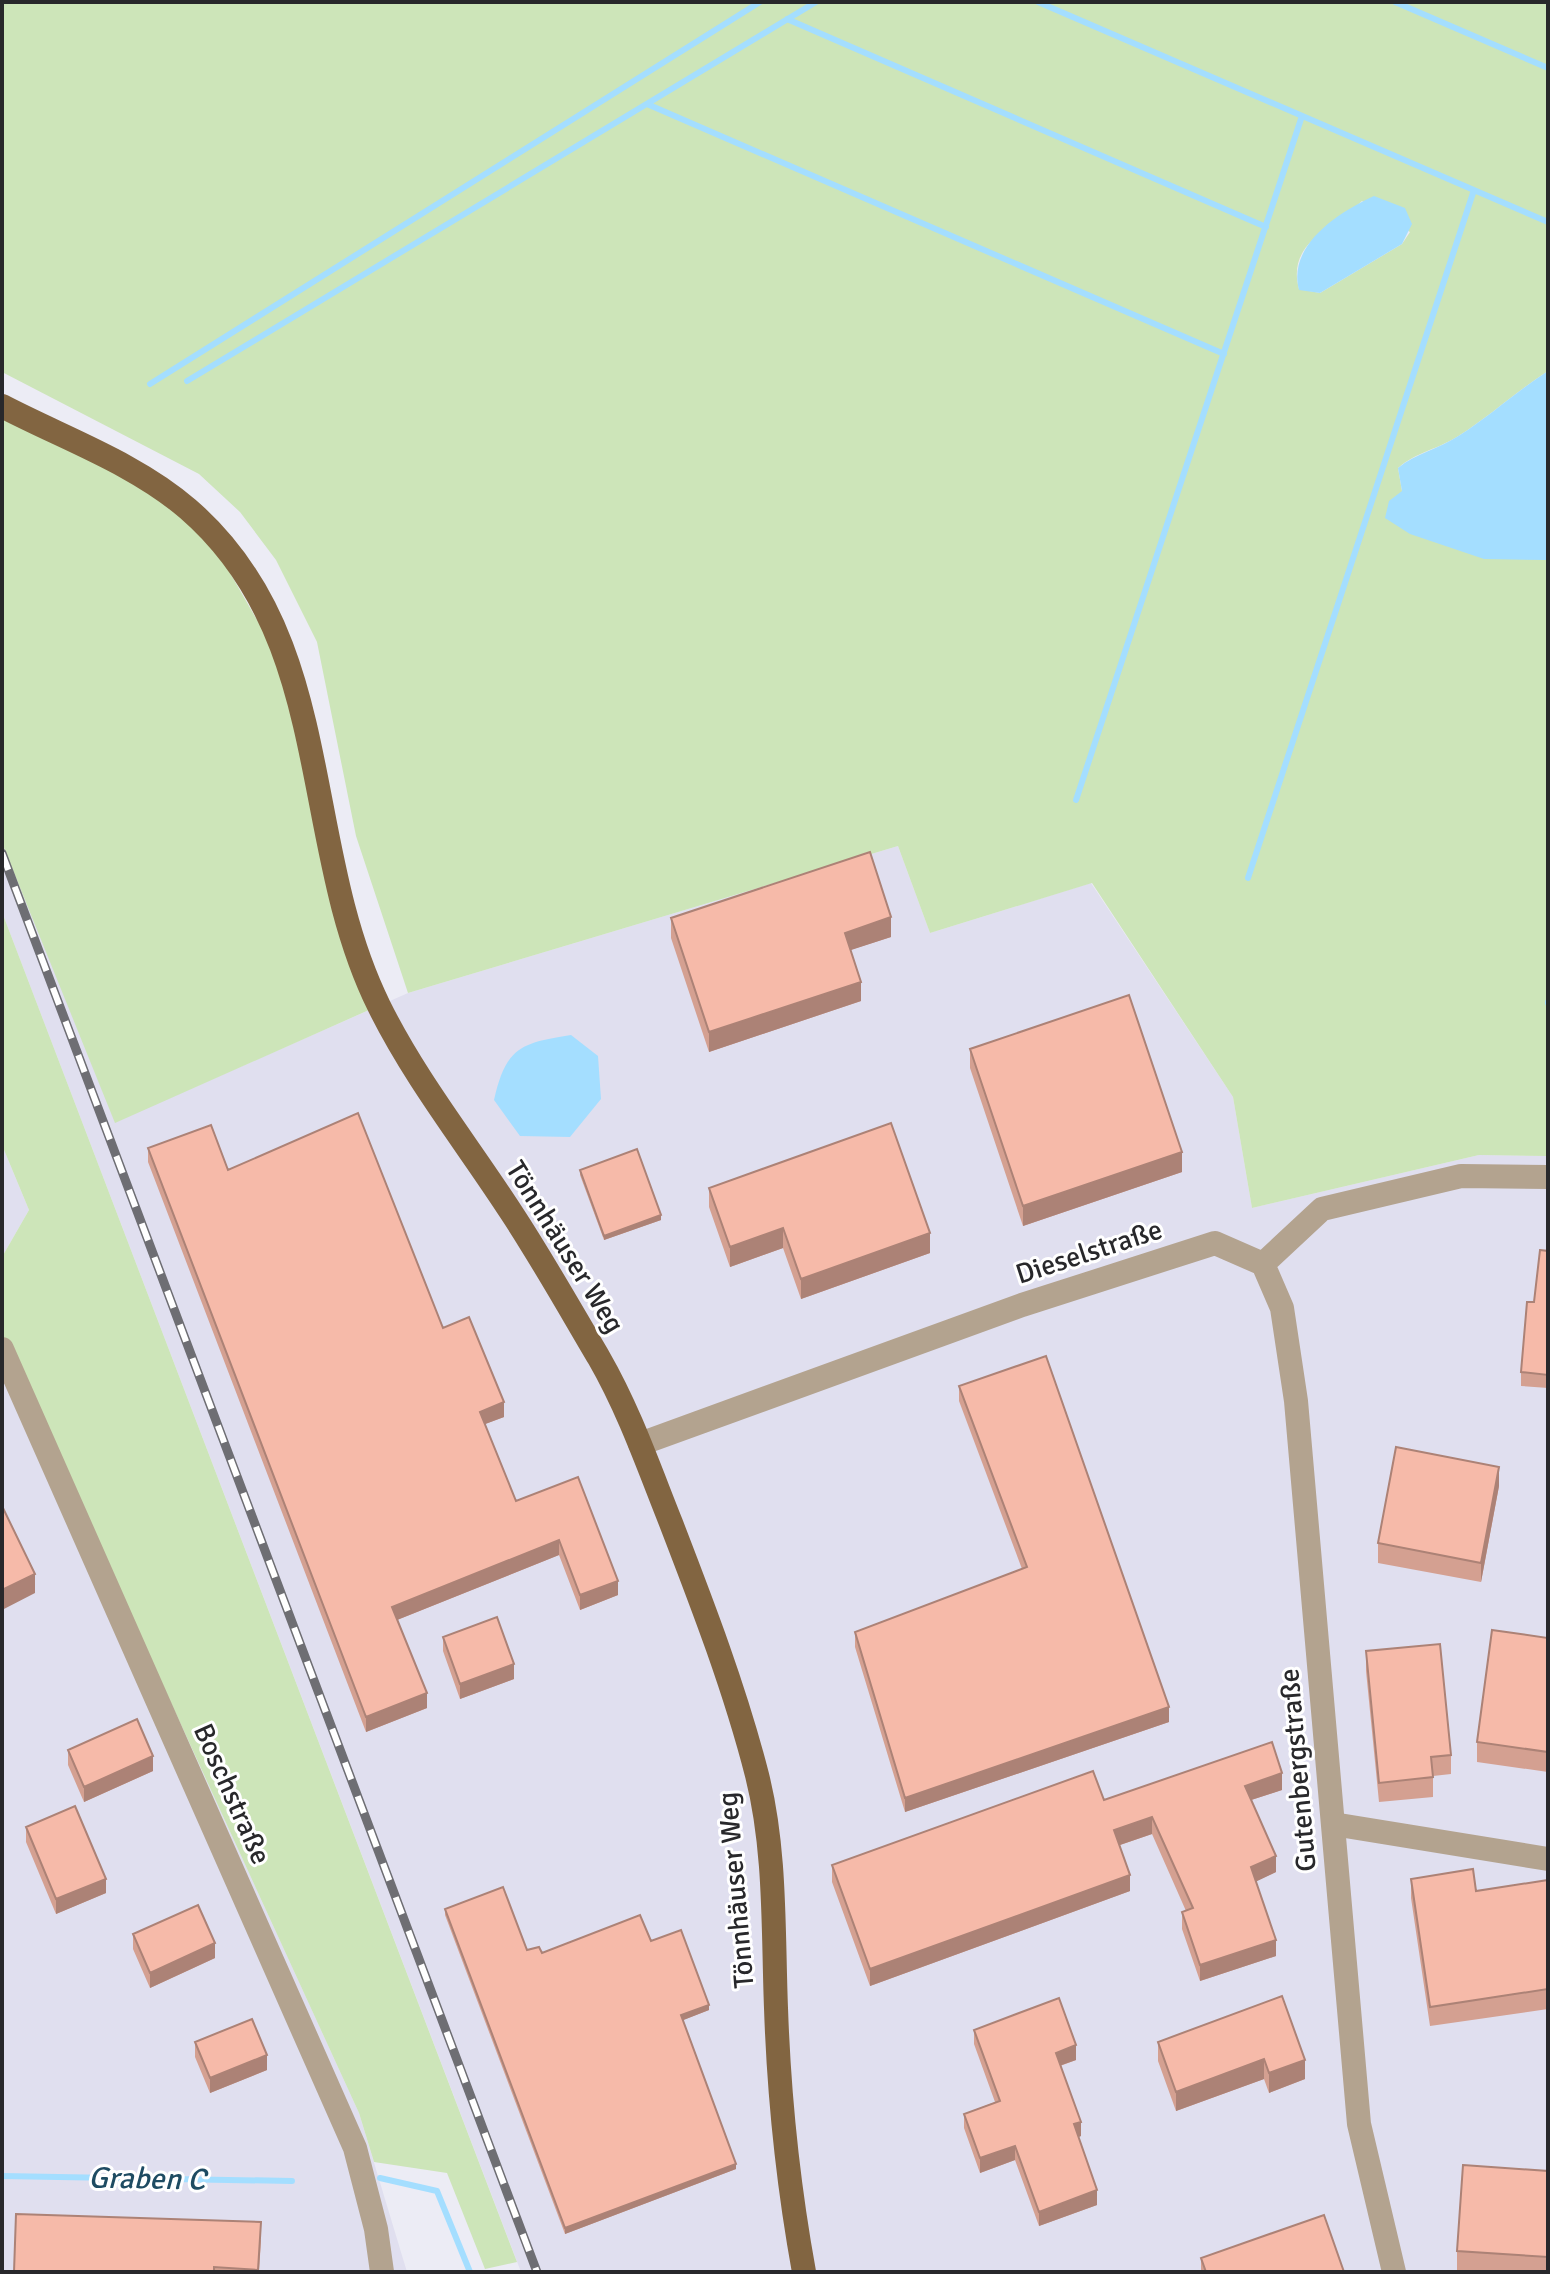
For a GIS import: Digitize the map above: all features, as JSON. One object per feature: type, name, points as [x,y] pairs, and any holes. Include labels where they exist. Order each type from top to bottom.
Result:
[{"type":"main road","name":"Tönnhäuser Weg","points":[[2,406],[150,481],[187,508],[227,547],[259,592],[282,643],[296,686],[349,929],[378,1005],[436,1103],[511,1212],[595,1352],[640,1444],[729,1680],[758,1780],[770,1858],[779,2096],[790,2198],[804,2272]]},
{"type":"street","points":[[1263,1264],[1322,1209],[1461,1176],[1548,1177]]},
{"type":"street","name":"Dieselstraße","points":[[640,1444],[1022,1305],[1215,1243],[1263,1264]]},
{"type":"street","name":"Gutenbergstraße","points":[[1263,1264],[1282,1308],[1296,1401],[1359,2124],[1394,2272]]},
{"type":"street","name":"Boschstraße","points":[[2,1349],[355,2148],[376,2229],[382,2272]]},
{"type":"street","points":[[1333,1824],[1548,1859]]},
{"type":"shaded area","points":[[2,822],[115,1122],[408,993],[898,846],[930,933],[1091,883],[1233,1097],[1252,1208],[1479,1155],[1548,1156],[1548,2272],[521,2272],[2,912]]},
{"type":"shaded area","points":[[2,1145],[29,1210],[2,1257]]},
{"type":"shaded area","points":[[2,1334],[359,2113],[407,2272],[2,2272]]},
{"type":"green space","points":[[2,2],[1548,2],[1548,371],[1460,435],[1398,468],[1402,491],[1539,559],[1548,560],[1548,1156],[1479,1155],[1252,1208],[1233,1097],[1092,883],[930,933],[898,846],[408,993],[356,836],[317,642],[276,560],[240,512],[199,474],[2,372]],"holes":[[[1362,201],[1410,232],[1402,244],[1320,293],[1299,289],[1299,259],[1306,248]]]},
{"type":"green space","points":[[2,417],[141,486],[178,513],[218,552],[273,648],[369,1010],[115,1123],[2,843]]},
{"type":"green space","points":[[2,912],[517,2262],[485,2269],[447,2173],[374,2162],[359,2113],[2,1334],[2,1257],[29,1210],[2,1145]]},
{"type":"water","points":[[1374,196],[1405,208],[1412,224],[1402,244],[1320,293],[1299,290],[1297,274],[1308,245],[1332,221]]},
{"type":"water","points":[[1548,371],[1548,560],[1484,559],[1410,534],[1385,518],[1389,501],[1402,491],[1398,468],[1460,435]]},
{"type":"water","points":[[571,1035],[598,1056],[601,1099],[570,1137],[520,1136],[494,1100],[504,1069],[510,1058],[528,1045]]},
{"type":"building","points":[[870,852],[891,917],[845,933],[861,982],[709,1032],[671,918]]},
{"type":"building","points":[[1129,995],[1182,1152],[1023,1206],[970,1049]]},
{"type":"building","points":[[358,1113],[443,1328],[469,1317],[504,1402],[480,1412],[516,1501],[578,1477],[618,1581],[580,1595],[559,1540],[392,1607],[427,1693],[366,1717],[148,1148],[211,1125],[228,1170]]},
{"type":"building","points":[[891,1123],[930,1233],[801,1279],[783,1228],[730,1247],[709,1188]]},
{"type":"building","points":[[637,1149],[661,1215],[604,1236],[580,1170]]},
{"type":"building","points":[[1540,1250],[1548,1251],[1548,1375],[1521,1372],[1527,1302],[1534,1302]]},
{"type":"building","points":[[1046,1356],[1169,1707],[905,1798],[855,1632],[1027,1567],[959,1386]]},
{"type":"building","points":[[1396,1447],[1499,1467],[1481,1563],[1378,1543]]},
{"type":"building","points":[[2,1506],[35,1574],[2,1590]]},
{"type":"building","points":[[497,1617],[514,1664],[460,1684],[443,1637]]},
{"type":"building","points":[[1492,1630],[1548,1638],[1548,1752],[1477,1742]]},
{"type":"building","points":[[1440,1644],[1451,1755],[1431,1757],[1433,1777],[1379,1783],[1366,1651]]},
{"type":"building","points":[[137,1719],[153,1756],[84,1787],[68,1750]]},
{"type":"building","points":[[1272,1742],[1282,1773],[1245,1786],[1276,1856],[1251,1867],[1276,1940],[1200,1965],[1182,1912],[1193,1908],[1152,1817],[1114,1830],[1130,1875],[870,1969],[832,1865],[1093,1771],[1104,1800]]},
{"type":"building","points":[[75,1806],[106,1879],[56,1899],[26,1827]]},
{"type":"building","points":[[1473,1869],[1476,1891],[1548,1880],[1548,1989],[1430,2007],[1411,1879]]},
{"type":"building","points":[[503,1887],[527,1950],[539,1947],[542,1953],[640,1915],[651,1941],[681,1930],[709,2005],[681,2015],[736,2164],[565,2228],[445,1909]]},
{"type":"building","points":[[198,1905],[215,1943],[150,1973],[133,1934]]},
{"type":"building","points":[[1282,1996],[1305,2060],[1269,2073],[1264,2059],[1176,2092],[1158,2042]]},
{"type":"building","points":[[1059,1998],[1076,2045],[1056,2053],[1081,2122],[1074,2124],[1097,2190],[1039,2212],[1015,2146],[980,2158],[964,2114],[1000,2101],[974,2030]]},
{"type":"building","points":[[252,2019],[267,2055],[210,2078],[195,2042]]},
{"type":"building","points":[[1463,2165],[1548,2171],[1548,2257],[1457,2251]]},
{"type":"building","points":[[16,2214],[261,2222],[258,2270],[214,2267],[214,2272],[14,2272]]},
{"type":"building","points":[[1324,2215],[1344,2272],[1206,2272],[1201,2258]]},
{"type":"waterway","points":[[150,384],[760,2]]},
{"type":"waterway","points":[[187,381],[816,2]]},
{"type":"waterway","points":[[1038,2],[1548,222]]},
{"type":"waterway","points":[[1395,2],[1548,68]]},
{"type":"waterway","points":[[787,19],[1266,227]]},
{"type":"waterway","points":[[647,104],[1224,354]]},
{"type":"waterway","points":[[1076,800],[1302,116]]},
{"type":"waterway","points":[[1248,878],[1474,190]]},
{"type":"waterway","name":"Graben C","points":[[2,2176],[292,2181]]},
{"type":"waterway","name":"Graben C","points":[[380,2178],[437,2191],[470,2272]]},
{"type":"railway","points":[[2,853],[537,2272]]}]
